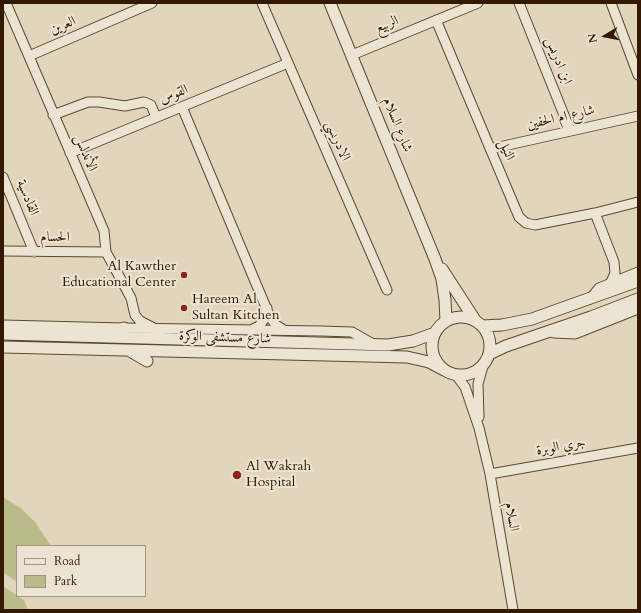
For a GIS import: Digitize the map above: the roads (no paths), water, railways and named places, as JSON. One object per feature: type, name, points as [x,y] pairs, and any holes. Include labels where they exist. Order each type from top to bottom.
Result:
[{"type":"street","name":"الأندلس","points":[[6,3],[104,232],[106,252],[131,298],[135,314]]},
{"type":"street","name":"العرين","points":[[29,56],[152,3]]},
{"type":"street","name":"الادريسي","points":[[262,3],[387,290]]},
{"type":"street","name":"شارع السلام","points":[[330,3],[435,259],[442,279],[446,300],[446,321]]},
{"type":"street","name":"الربيع","points":[[352,55],[478,3]]},
{"type":"street","name":"ابن ادريس","points":[[519,3],[570,130]]},
{"type":"street","points":[[611,3],[635,55],[638,75]]},
{"type":"street","name":"النيل","points":[[436,20],[519,217],[526,223],[535,225],[595,213],[638,202]]},
{"type":"street","name":"القوس","points":[[70,153],[288,63]]},
{"type":"street","points":[[53,115],[88,102],[126,106],[144,102],[151,105],[156,118]]},
{"type":"street","points":[[182,107],[267,308],[273,321],[284,330]]},
{"type":"street","name":"شارع ام الحفين","points":[[490,149],[638,116]]},
{"type":"street","name":"القادسية","points":[[3,177],[34,252]]},
{"type":"street","points":[[595,213],[614,262],[615,273],[610,284]]},
{"type":"street","name":"الحسام","points":[[3,251],[106,252]]},
{"type":"street","name":"شارع السلام","points":[[435,259],[479,323]]},
{"type":"street","points":[[614,262],[622,270],[636,276]]},
{"type":"street","points":[[589,300],[599,288],[636,276]]},
{"type":"street","points":[[479,323],[490,339],[490,354],[483,366],[475,372],[466,375],[456,375],[444,370],[438,364],[433,353],[432,341],[435,333],[446,321],[460,317],[479,323],[502,325],[532,319],[589,300],[636,276]]},
{"type":"street","points":[[490,354],[506,346],[638,299]]},
{"type":"street","points":[[251,331],[259,326],[265,318],[267,308]]},
{"type":"street","points":[[549,331],[561,334],[575,333],[638,308]]},
{"type":"street","points":[[99,338],[124,328],[135,314],[146,325],[154,328]]},
{"type":"street","name":"شارع مستشفى الوكرة","points":[[3,325],[352,332],[373,344]]},
{"type":"street","name":"شارع مستشفى الوكرة","points":[[3,334],[99,338],[388,345],[413,341],[435,333]]},
{"type":"street","name":"شارع مستشفى الوكرة","points":[[3,347],[408,357],[429,362],[444,370]]},
{"type":"street","points":[[128,350],[147,361]]},
{"type":"street","name":"السلام","points":[[479,428],[478,384],[483,366]]},
{"type":"street","name":"السلام","points":[[456,375],[465,387],[479,428],[490,474],[513,610]]},
{"type":"street","name":"جري الوبرة","points":[[490,474],[638,448]]},
{"type":"place","name":"Al Kawther Educational Center","points":[[184,275]]},
{"type":"place","name":"Hareem Al Sultan Kitchen","points":[[184,308]]},
{"type":"place","name":"Al Wakrah Hospital","points":[[237,475]]}]
